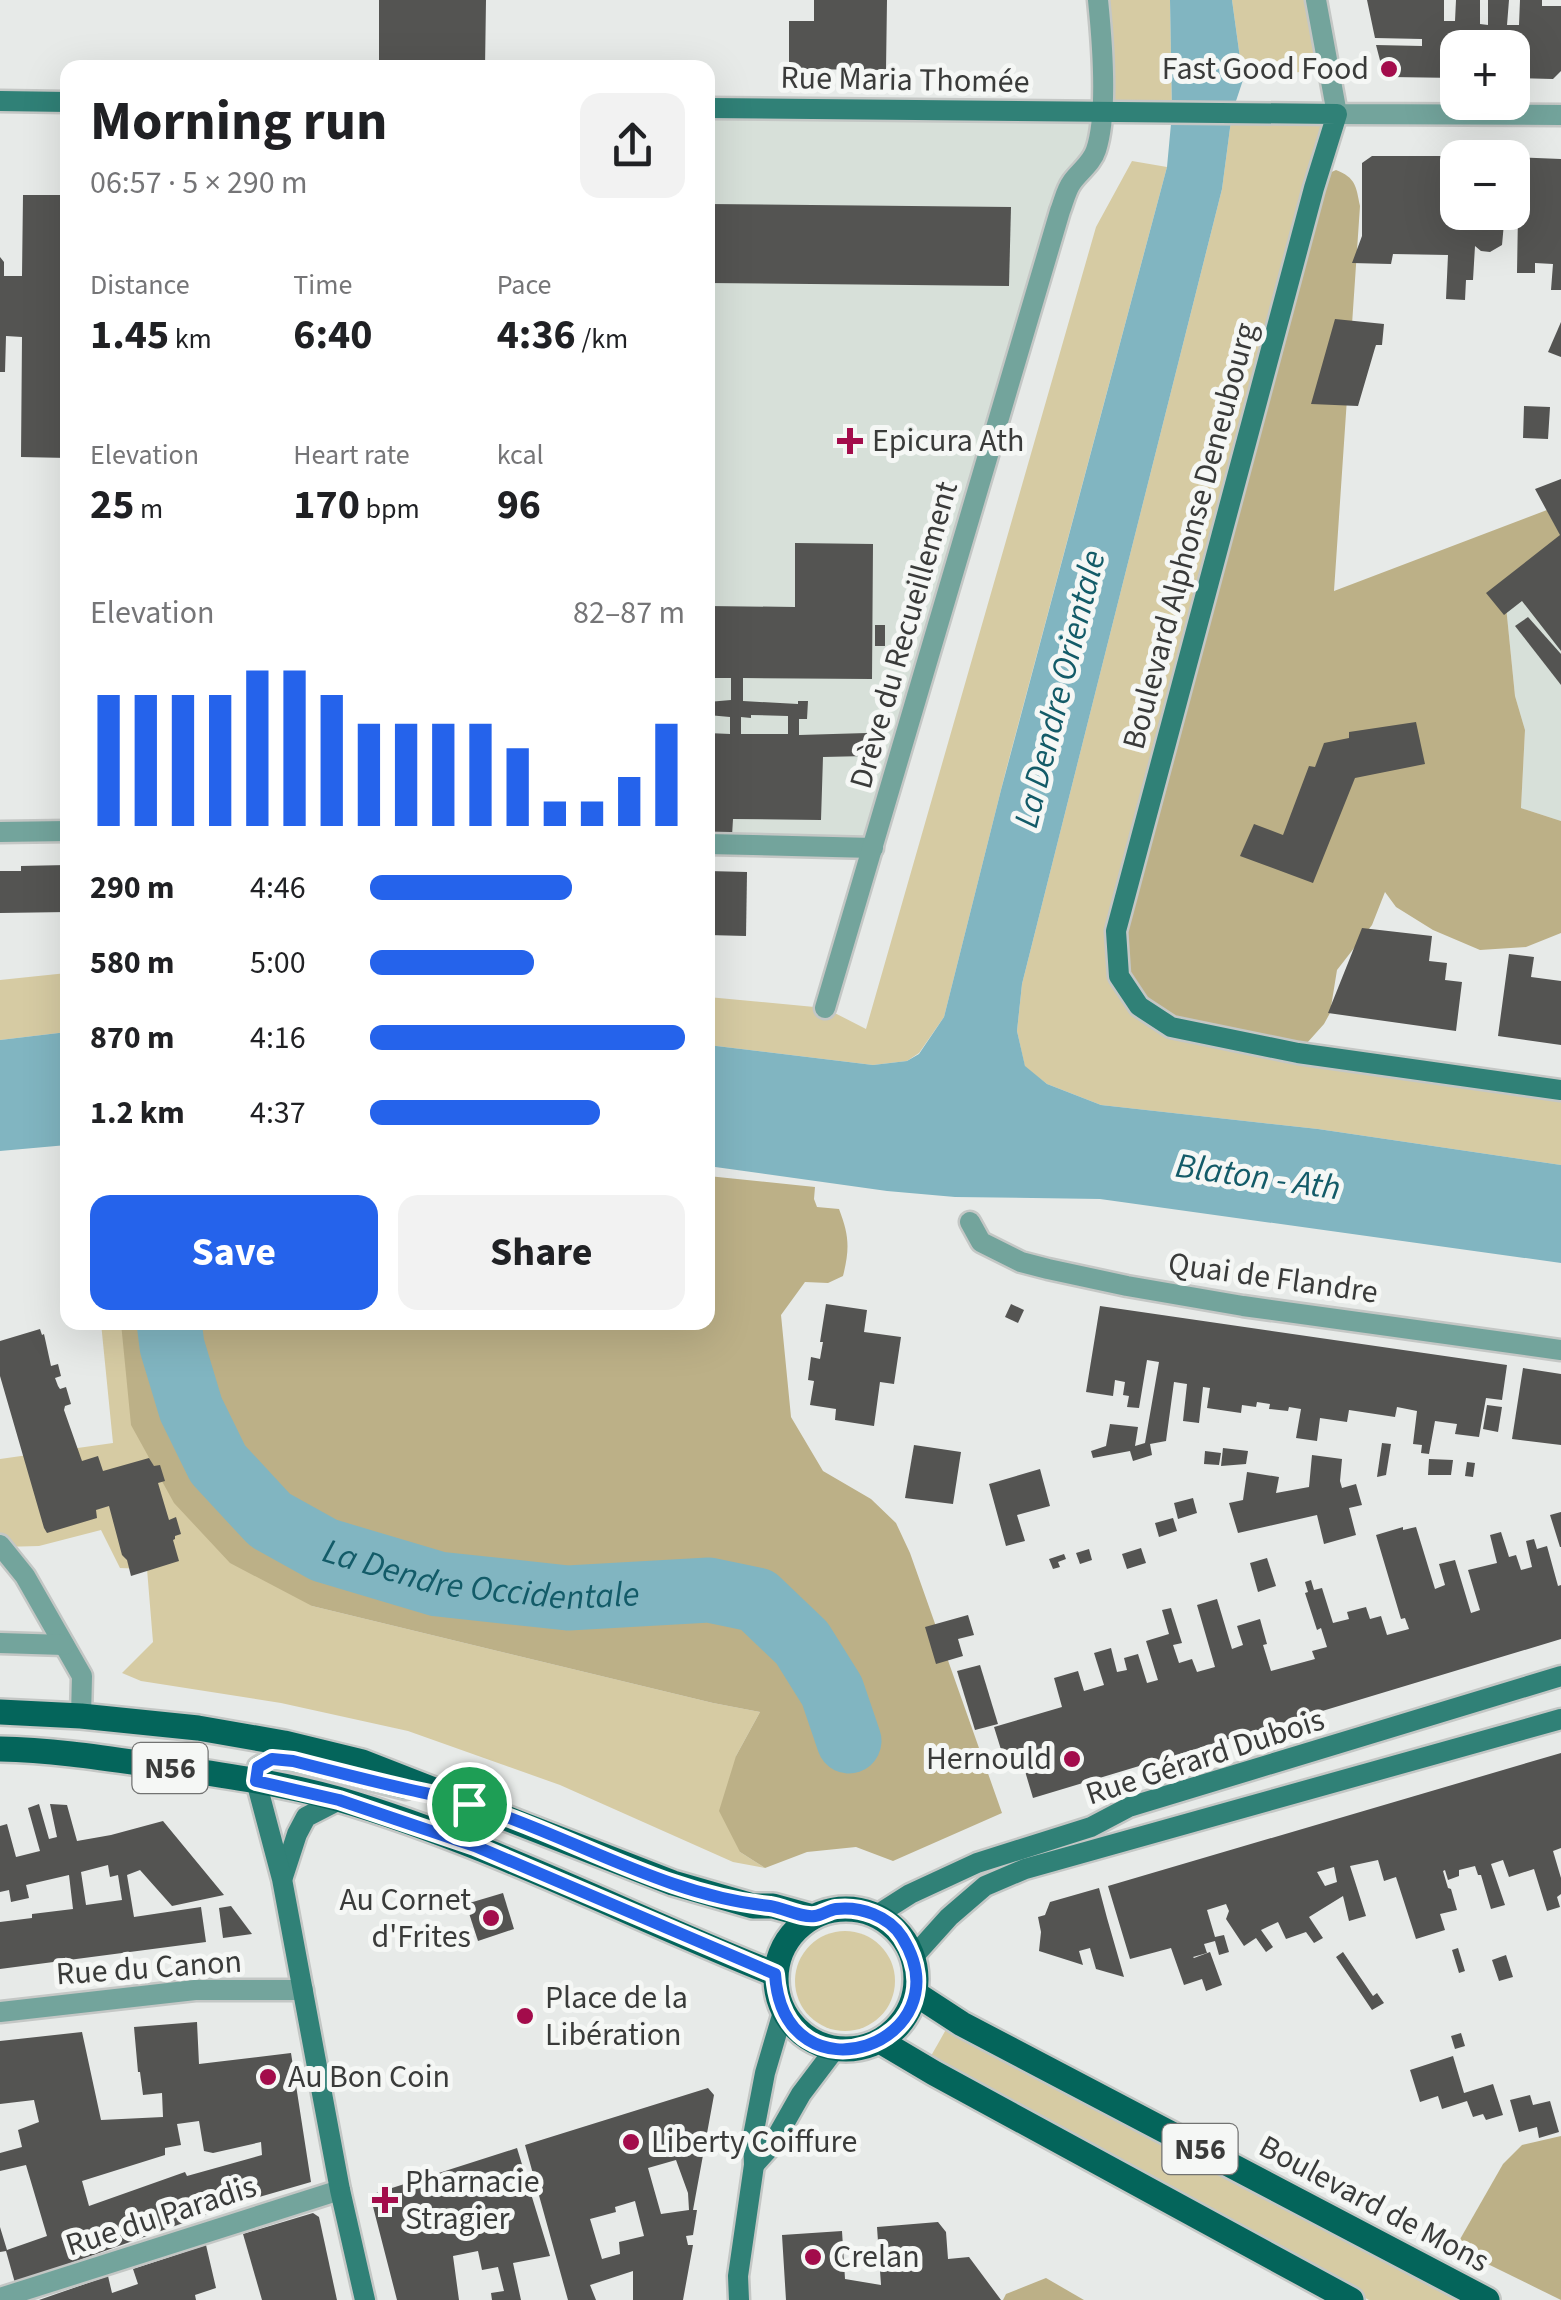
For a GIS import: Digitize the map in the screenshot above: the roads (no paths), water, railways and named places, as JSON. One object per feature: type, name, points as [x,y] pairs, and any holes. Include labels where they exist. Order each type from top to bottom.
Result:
[{"type":"main road","name":"N56","points":[[0,1712],[198,1728],[362,1762],[673,1884],[753,1906],[773,1906],[812,1916]]},
{"type":"main road","name":"N56","points":[[0,1748],[107,1758],[256,1781],[339,1800],[475,1846],[775,1974]]},
{"type":"main road","points":[[833,1909],[877,1915],[899,1932],[914,1956],[916,1994],[903,2022],[880,2042],[866,2048],[819,2045],[804,2037],[783,2012],[775,1974],[781,1951],[794,1931],[812,1916],[833,1909]]},
{"type":"main road","name":"Boulevard de Mons","points":[[916,1994],[962,2024],[1487,2300]]},
{"type":"main road","name":"N56","points":[[880,2042],[1351,2300]]},
{"type":"street","name":"Drève du Recueillement","points":[[825,1008],[1060,211],[1069,185],[1096,149],[1102,112],[1098,0]]},
{"type":"street","points":[[1316,0],[1337,114],[1561,114]]},
{"type":"street","points":[[0,101],[60,102]]},
{"type":"street","name":"Rue Maria Thomée","points":[[715,108],[1337,114]]},
{"type":"street","name":"Boulevard Alphonse Deneubourg","points":[[1337,114],[1116,931],[1118,976],[1139,1006],[1171,1028],[1298,1053],[1561,1090]]},
{"type":"street","points":[[0,832],[60,832]]},
{"type":"street","points":[[715,844],[873,848]]},
{"type":"street","name":"Quai de Flandre","points":[[970,1222],[981,1242],[1021,1262],[1127,1286],[1561,1350]]},
{"type":"street","points":[[0,1545],[25,1576],[82,1676],[81,1716]]},
{"type":"street","points":[[0,1643],[64,1645]]},
{"type":"street","name":"Rue Gérard Dubois","points":[[877,1915],[910,1894],[978,1863],[1091,1827],[1129,1807],[1561,1676]]},
{"type":"street","name":"Rue Gérard Dubois","points":[[914,1956],[949,1917],[985,1886],[1025,1869],[1561,1719]]},
{"type":"street","points":[[365,2300],[340,2190],[282,1879],[256,1781],[258,1767],[272,1759],[293,1761],[469,1804]]},
{"type":"street","points":[[282,1879],[306,1817],[339,1800]]},
{"type":"street","name":"Rue du Canon","points":[[0,2012],[196,1990],[303,1990]]},
{"type":"street","points":[[739,2300],[738,2276],[754,2166],[753,2136],[765,2073],[783,2012]]},
{"type":"street","points":[[754,2166],[835,2049]]},
{"type":"street","name":"Rue du Paradis","points":[[0,2298],[340,2190]]},
{"type":"water","points":[[1170,0],[1232,0],[1243,80],[1232,113],[1222,189],[1022,984],[1017,1031],[1025,1066],[1047,1084],[1101,1105],[1318,1129],[1561,1165],[1561,1263],[1100,1199],[955,1197],[715,1167],[715,1046],[873,1065],[907,1061],[919,1054],[944,1017],[1167,167],[1172,113]]},
{"type":"water","points":[[60,1033],[60,1146],[0,1151],[0,1040]]},
{"type":"waterway","name":"La Dendre Occidentale","points":[[170,1330],[191,1409],[218,1464],[270,1520],[324,1550],[438,1584],[568,1598],[709,1590],[757,1600],[802,1643],[832,1691],[849,1741]]},
{"type":"place","name":"Fast Good Food","points":[[1389,69]]},
{"type":"place","name":"Epicura Ath","points":[[850,441]]},
{"type":"place","name":"Hernould","points":[[1072,1759]]},
{"type":"place","name":"Au Cornet d'Frites","points":[[491,1918]]},
{"type":"place","name":"Place de la Libération","points":[[525,2016]]},
{"type":"place","name":"Au Bon Coin","points":[[268,2077]]},
{"type":"place","name":"Liberty Coiffure","points":[[631,2142]]},
{"type":"place","name":"Pharnacie Stragier","points":[[385,2200]]},
{"type":"place","name":"Crelan","points":[[813,2257]]},
{"type":"water label","name":"La Dendre Orientale","points":[[1060,689]]},
{"type":"water label","name":"Blaton - Ath","points":[[1258,1177]]}]
